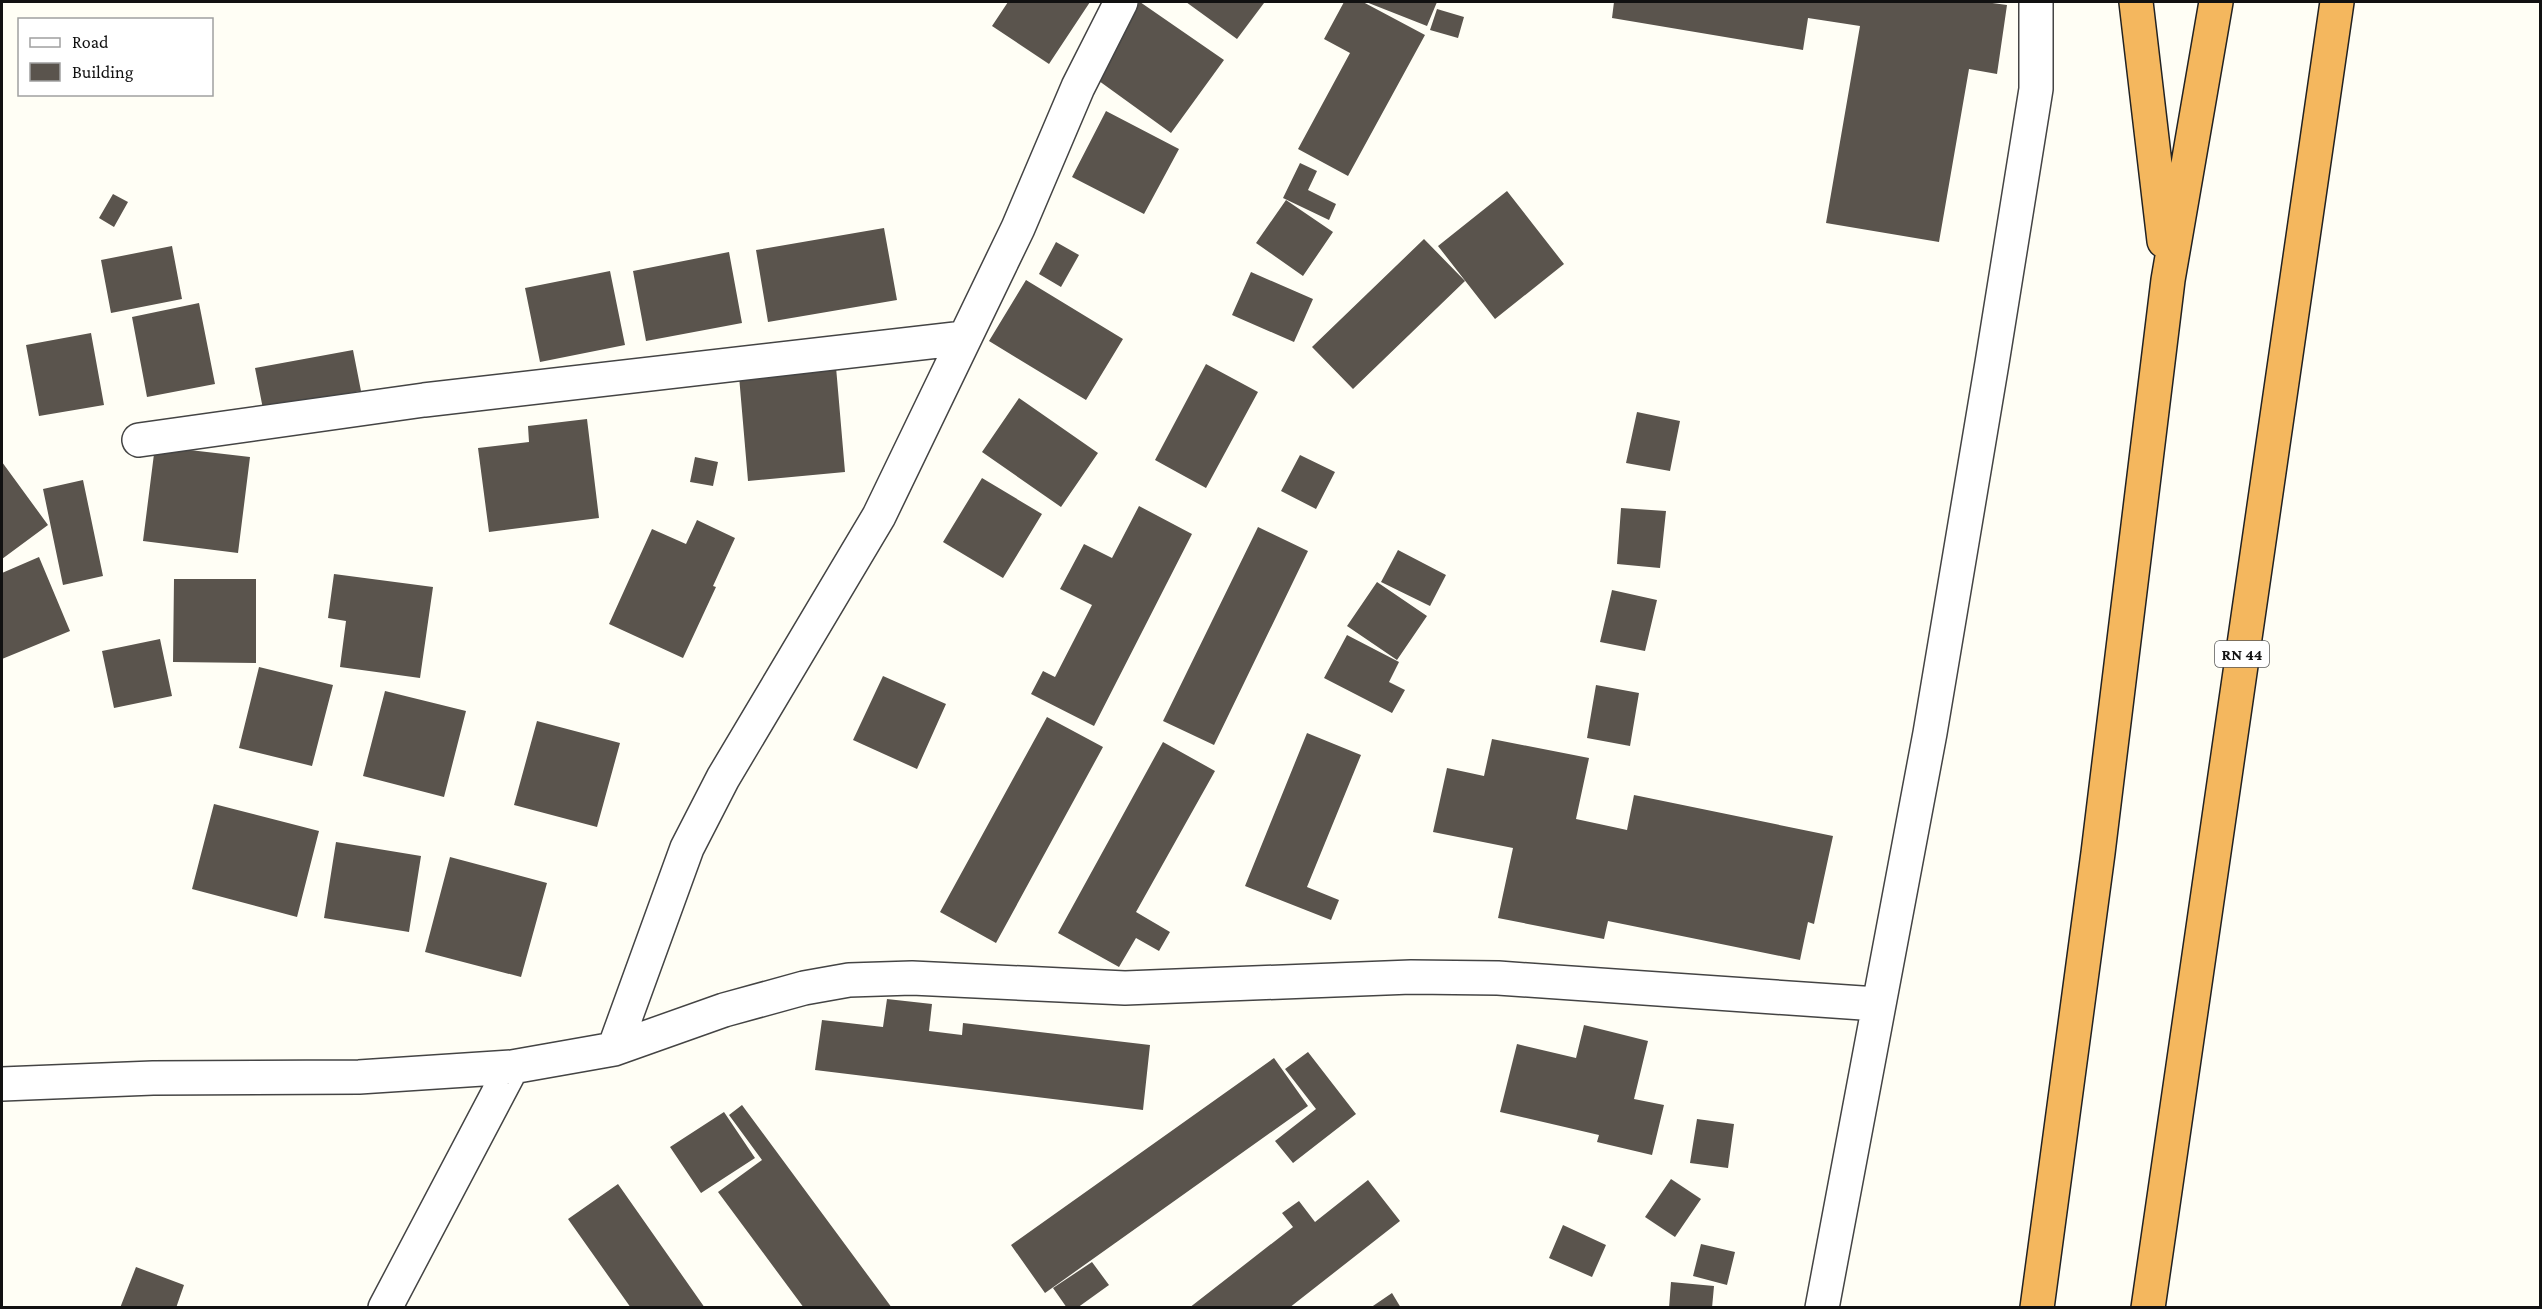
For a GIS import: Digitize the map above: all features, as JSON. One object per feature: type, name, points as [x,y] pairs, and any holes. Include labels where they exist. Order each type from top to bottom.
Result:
[{"type":"highway","points":[[2136,2],[2168,279]]},
{"type":"highway","points":[[2037,1308],[2100,841],[2168,279],[2216,2]]},
{"type":"highway","points":[[2335,17],[2352,2]]},
{"type":"highway","name":"RN 44","points":[[2148,1308],[2335,17]]},
{"type":"street","points":[[614,1049],[687,848],[723,778],[879,516],[922,432],[963,338],[1018,228],[1078,87],[1121,2]]},
{"type":"street","points":[[1822,1308],[1877,1004],[1930,733],[2034,100],[2036,2]]},
{"type":"street","points":[[139,440],[424,400],[963,338]]},
{"type":"street","points":[[2,1084],[153,1078],[359,1077],[512,1067],[614,1049],[724,1010],[804,988],[860,979],[912,978],[1125,988],[1411,977],[1498,978],[1877,1004]]},
{"type":"street","points":[[385,1308],[512,1067]]},
{"type":"building","points":[[1008,2],[1090,2],[1049,64],[992,26]]},
{"type":"building","points":[[1140,2],[1224,60],[1171,133],[1088,73]]},
{"type":"building","points":[[1186,2],[1262,2],[1264,3],[1237,39]]},
{"type":"building","points":[[1344,2],[1363,2],[1425,35],[1348,176],[1298,149],[1350,53],[1324,39]]},
{"type":"building","points":[[1366,2],[1437,2],[1427,26]]},
{"type":"building","points":[[1614,2],[1985,2],[2007,5],[1997,74],[1969,69],[1939,242],[1826,223],[1860,26],[1808,18],[1803,50],[1612,18]]},
{"type":"building","points":[[1437,9],[1464,17],[1458,38],[1430,30]]},
{"type":"building","points":[[1106,111],[1179,149],[1144,214],[1072,177]]},
{"type":"building","points":[[1300,163],[1317,171],[1308,190],[1336,204],[1329,220],[1283,198]]},
{"type":"building","points":[[1507,191],[1564,264],[1495,319],[1438,246]]},
{"type":"building","points":[[113,194],[128,202],[114,227],[99,218]]},
{"type":"building","points":[[1286,200],[1333,232],[1303,276],[1256,243]]},
{"type":"building","points":[[884,228],[897,300],[768,322],[756,250]]},
{"type":"building","points":[[1424,239],[1465,281],[1353,389],[1312,347]]},
{"type":"building","points":[[1056,242],[1079,255],[1061,287],[1039,274]]},
{"type":"building","points":[[172,246],[182,299],[111,313],[101,260]]},
{"type":"building","points":[[729,252],[742,323],[646,341],[633,271]]},
{"type":"building","points":[[610,271],[625,345],[540,362],[525,288]]},
{"type":"building","points":[[1251,272],[1313,299],[1294,342],[1232,315]]},
{"type":"building","points":[[1026,280],[1123,339],[1086,400],[989,341]]},
{"type":"building","points":[[199,303],[215,384],[147,397],[132,317]]},
{"type":"building","points":[[91,333],[104,405],[39,416],[26,345]]},
{"type":"building","points":[[353,350],[361,391],[263,409],[255,368]]},
{"type":"building","points":[[1206,364],[1258,392],[1206,488],[1155,460]]},
{"type":"building","points":[[836,367],[845,472],[748,481],[739,376]]},
{"type":"building","points":[[1019,398],[1098,453],[1061,507],[982,452]]},
{"type":"building","points":[[1637,412],[1680,421],[1670,471],[1626,463]]},
{"type":"building","points":[[587,419],[599,518],[489,532],[478,448],[529,442],[528,426]]},
{"type":"building","points":[[155,446],[250,457],[238,553],[143,541]]},
{"type":"building","points":[[1300,455],[1335,472],[1316,509],[1281,491]]},
{"type":"building","points":[[695,457],[718,462],[713,486],[690,482]]},
{"type":"building","points":[[2,462],[48,525],[2,559]]},
{"type":"building","points":[[982,478],[1042,514],[1003,578],[943,542]]},
{"type":"building","points":[[83,480],[103,576],[63,585],[43,489]]},
{"type":"building","points":[[1139,506],[1192,534],[1094,726],[1031,694],[1043,671],[1055,677],[1092,605],[1060,589],[1084,544],[1112,558]]},
{"type":"building","points":[[1621,508],[1666,511],[1660,568],[1617,564]]},
{"type":"building","points":[[697,520],[735,538],[713,586],[716,587],[683,658],[609,624],[652,529],[686,544]]},
{"type":"building","points":[[1258,527],[1308,551],[1214,745],[1163,721]]},
{"type":"building","points":[[1398,550],[1446,575],[1430,606],[1381,582]]},
{"type":"building","points":[[39,557],[70,631],[2,659],[2,573]]},
{"type":"building","points":[[334,574],[433,587],[420,678],[340,667],[346,621],[328,618]]},
{"type":"building","points":[[174,579],[256,579],[256,663],[173,662]]},
{"type":"building","points":[[1377,582],[1427,616],[1397,660],[1347,626]]},
{"type":"building","points":[[1612,590],[1657,600],[1645,651],[1600,642]]},
{"type":"building","points":[[1347,635],[1399,662],[1389,682],[1405,690],[1392,713],[1324,678]]},
{"type":"building","points":[[160,639],[172,696],[114,708],[102,651]]},
{"type":"building","points":[[259,667],[333,685],[312,766],[239,748]]},
{"type":"building","points":[[883,676],[946,704],[917,769],[853,740]]},
{"type":"building","points":[[1596,685],[1639,693],[1630,746],[1587,738]]},
{"type":"building","points":[[385,691],[466,711],[444,797],[363,776]]},
{"type":"building","points":[[1047,717],[1103,747],[996,943],[940,912]]},
{"type":"building","points":[[537,721],[620,743],[597,827],[514,805]]},
{"type":"building","points":[[1307,733],[1361,755],[1307,887],[1339,900],[1331,920],[1245,886]]},
{"type":"building","points":[[1492,739],[1589,758],[1576,819],[1627,830],[1634,795],[1833,836],[1814,924],[1808,922],[1800,960],[1608,921],[1604,939],[1498,918],[1513,848],[1433,832],[1447,768],[1484,776]]},
{"type":"building","points":[[1163,742],[1215,771],[1136,912],[1170,932],[1159,951],[1136,938],[1119,967],[1058,933]]},
{"type":"building","points":[[214,804],[319,831],[297,917],[192,889]]},
{"type":"building","points":[[336,842],[421,856],[409,932],[324,918]]},
{"type":"building","points":[[450,857],[547,883],[521,977],[425,952]]},
{"type":"building","points":[[887,999],[932,1004],[929,1031],[962,1035],[963,1023],[1150,1045],[1143,1110],[815,1070],[822,1020],[883,1027]]},
{"type":"building","points":[[1584,1025],[1648,1041],[1634,1099],[1664,1105],[1652,1155],[1597,1142],[1599,1135],[1500,1112],[1517,1044],[1576,1058]]},
{"type":"building","points":[[1308,1052],[1356,1114],[1293,1163],[1275,1141],[1316,1109],[1285,1069]]},
{"type":"building","points":[[1274,1058],[1308,1106],[1045,1293],[1011,1245]]},
{"type":"building","points":[[742,1105],[892,1308],[804,1308],[718,1192],[762,1160],[729,1115]]},
{"type":"building","points":[[724,1112],[755,1158],[701,1193],[670,1147]]},
{"type":"building","points":[[1697,1119],[1734,1124],[1728,1168],[1690,1163]]},
{"type":"building","points":[[1671,1179],[1701,1199],[1675,1237],[1645,1217]]},
{"type":"building","points":[[1368,1180],[1400,1221],[1289,1308],[1189,1308],[1293,1227],[1282,1213],[1299,1201],[1315,1222]]},
{"type":"building","points":[[618,1184],[705,1308],[631,1308],[568,1219]]},
{"type":"building","points":[[1563,1225],[1606,1245],[1592,1277],[1549,1258]]},
{"type":"building","points":[[1701,1244],[1735,1252],[1727,1285],[1693,1276]]},
{"type":"building","points":[[1092,1262],[1109,1285],[1077,1308],[1067,1308],[1053,1288]]},
{"type":"building","points":[[136,1267],[184,1285],[176,1308],[120,1308]]},
{"type":"building","points":[[1671,1282],[1714,1286],[1712,1308],[1669,1308]]},
{"type":"building","points":[[1392,1293],[1401,1308],[1370,1308]]}]
